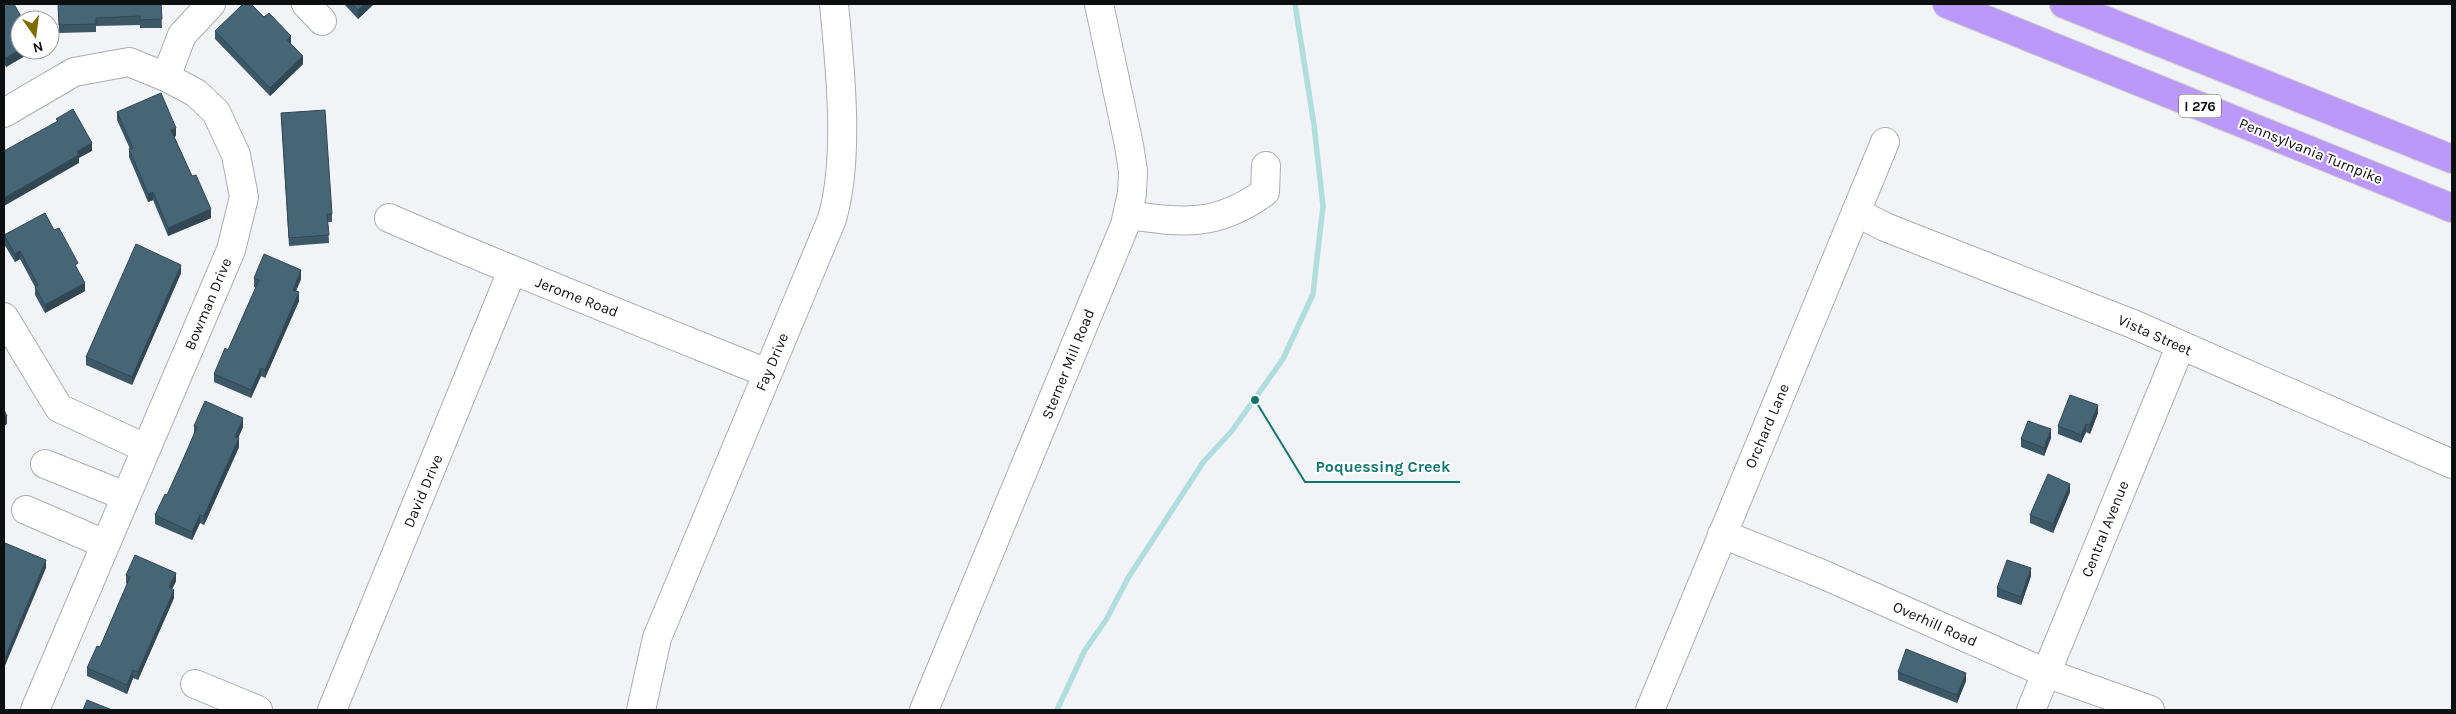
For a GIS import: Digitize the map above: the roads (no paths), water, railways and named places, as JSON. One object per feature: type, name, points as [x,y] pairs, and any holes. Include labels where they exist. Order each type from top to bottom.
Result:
[{"type":"highway","name":"Pennsylvania Turnpike","points":[[1948,4],[2452,208]]},
{"type":"highway","points":[[2064,4],[2452,159]]},
{"type":"street","points":[[166,77],[182,35],[211,4]]},
{"type":"street","name":"Fay Drive","points":[[641,710],[657,638],[832,219],[838,198],[841,176],[840,71],[834,4]]},
{"type":"street","name":"Sterner Mill Road","points":[[924,710],[1118,244],[1128,215],[1132,178],[1129,145],[1099,4]]},
{"type":"street","name":"Bowman Drive","points":[[4,113],[74,72],[129,62],[166,77],[196,93],[216,112],[236,155],[244,197],[231,250],[145,448],[35,710]]},
{"type":"street","name":"Orchard Lane","points":[[1650,710],[1885,142]]},
{"type":"street","points":[[1128,215],[1171,221],[1195,221],[1225,214],[1246,206],[1265,192],[1266,166]]},
{"type":"street","name":"Vista Street","points":[[1856,212],[1885,227],[2133,324],[2180,347],[2452,464]]},
{"type":"street","name":"Jerome Road","points":[[389,218],[512,271],[767,373]]},
{"type":"street","name":"David Drive","points":[[332,710],[512,271]]},
{"type":"street","points":[[4,317],[59,408],[145,448]]},
{"type":"street","name":"Central Avenue","points":[[2031,710],[2180,347]]},
{"type":"street","points":[[45,464],[125,496]]},
{"type":"street","points":[[26,510],[105,544]]},
{"type":"street","name":"Overhill Road","points":[[1722,534],[1822,574],[2046,673],[2150,710]]},
{"type":"street","points":[[195,684],[258,710]]},
{"type":"waterway","points":[[1057,710],[1085,650],[1106,620],[1128,578],[1204,461],[1231,432],[1283,359],[1313,294],[1323,206],[1314,125],[1295,4]]},
{"type":"place","name":"Poquessing Creek","points":[[1255,400]]}]
